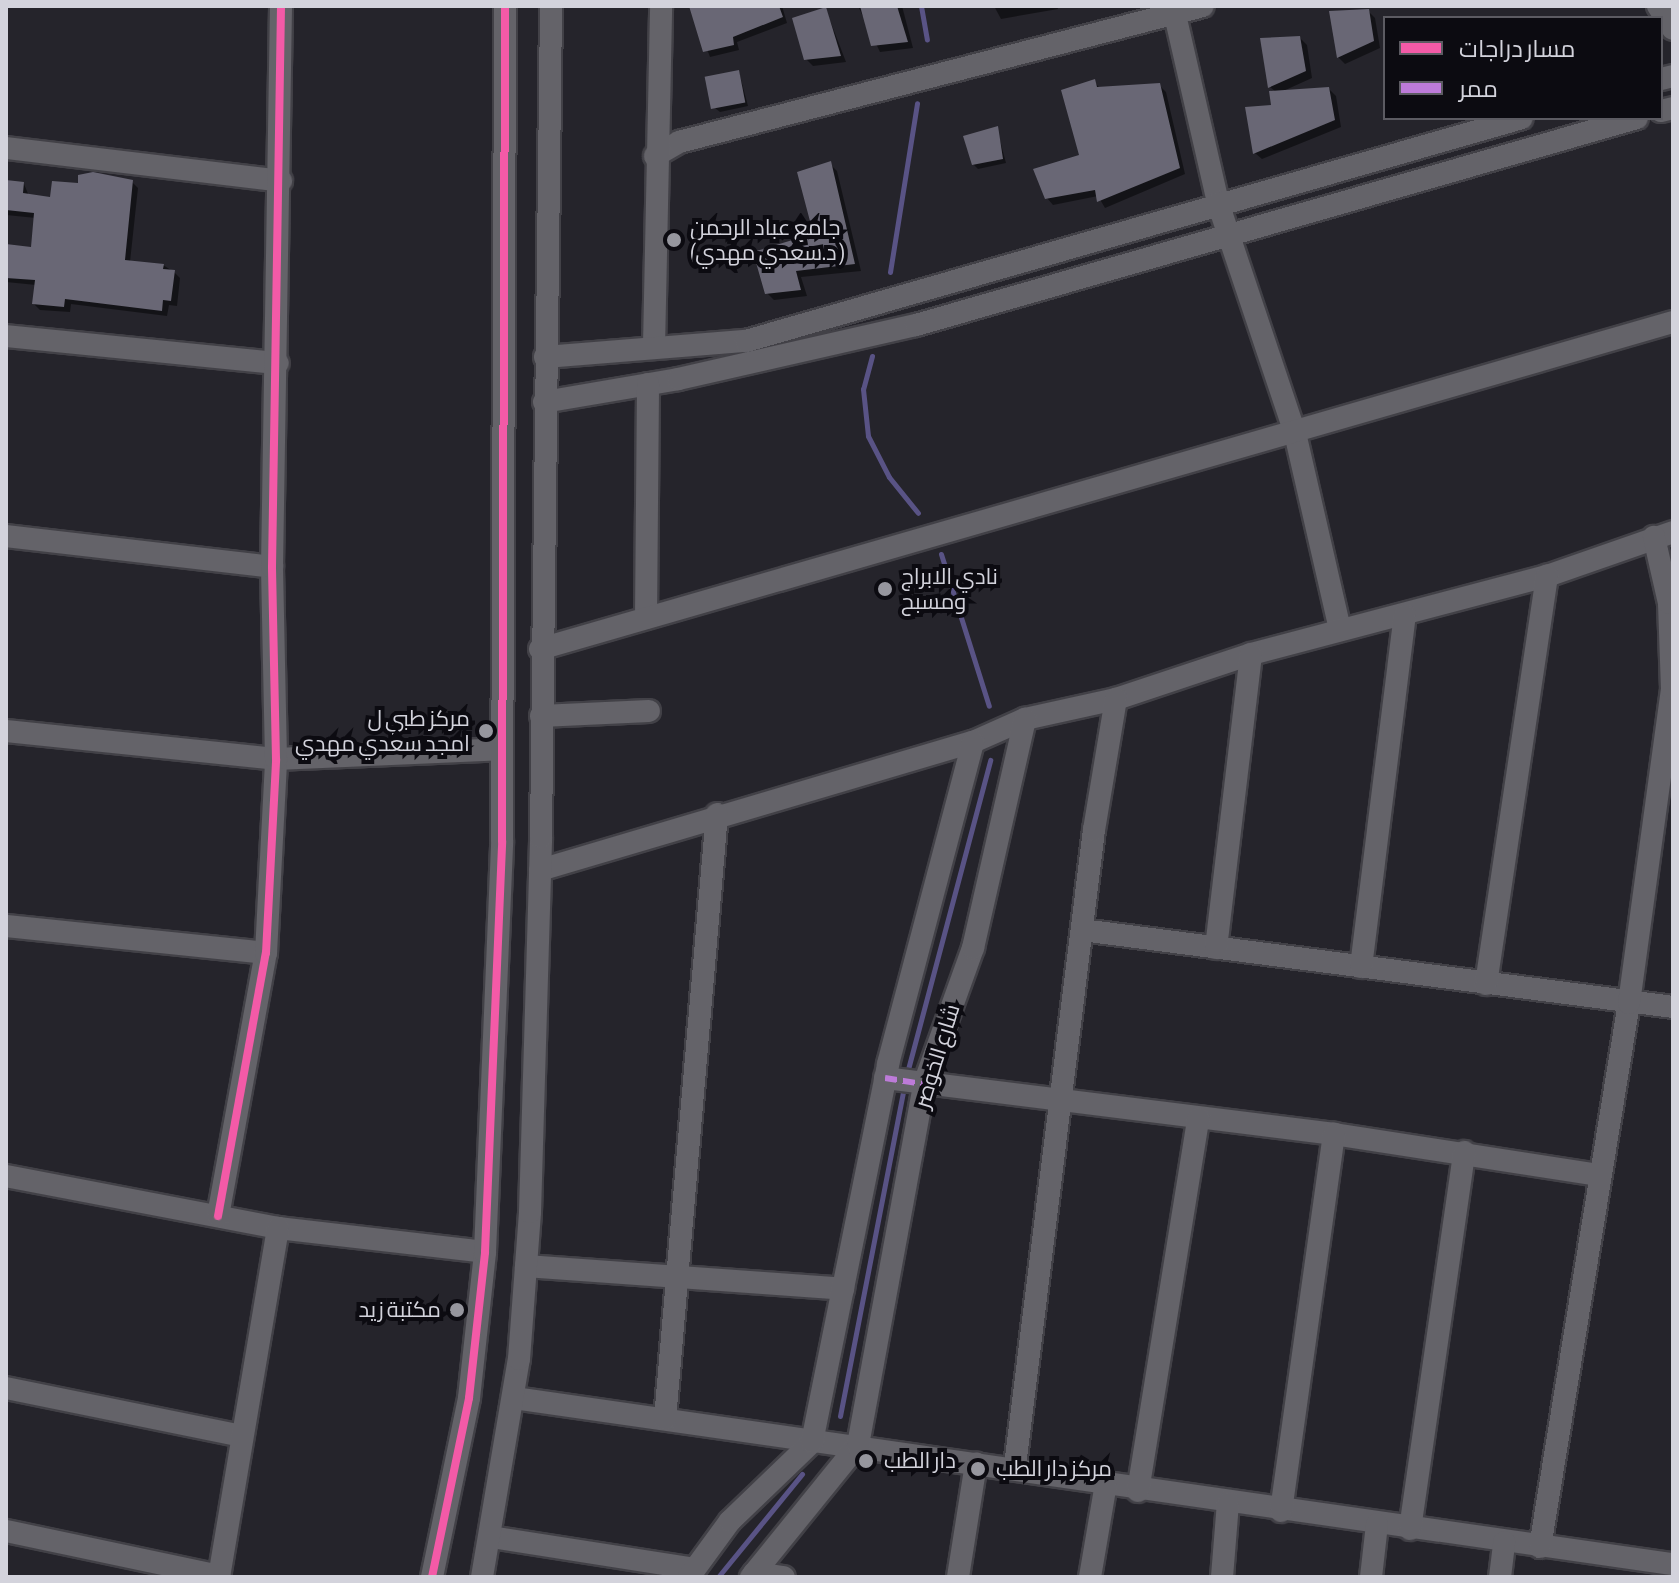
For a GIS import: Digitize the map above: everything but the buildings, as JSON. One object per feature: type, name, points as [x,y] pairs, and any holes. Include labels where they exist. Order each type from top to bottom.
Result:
[{"type":"street","points":[[218,1216],[266,953],[276,759],[272,567],[281,181],[281,6]]},
{"type":"street","points":[[432,1577],[469,1398],[485,1252],[501,749],[505,6]]},
{"type":"street","points":[[482,1577],[514,1398],[526,1266],[540,870],[540,649],[551,6]]},
{"type":"street","points":[[654,347],[655,156],[661,6]]},
{"type":"street","points":[[655,156],[679,142],[1174,10],[1203,6]]},
{"type":"street","points":[[1658,6],[1673,29]]},
{"type":"street","points":[[1174,10],[1218,203],[1295,433],[1340,629]]},
{"type":"street","points":[[545,357],[746,341],[1515,120]]},
{"type":"street","points":[[544,402],[648,384],[916,325],[1630,120]]},
{"type":"street","points":[[6,148],[281,181]]},
{"type":"street","points":[[540,649],[1673,322]]},
{"type":"street","points":[[6,336],[278,363]]},
{"type":"street","points":[[646,618],[648,384]]},
{"type":"street","points":[[540,870],[717,814],[973,742],[1025,719],[1116,699],[1251,654],[1340,629],[1405,616],[1547,576],[1664,535],[1672,689],[1629,1003],[1540,1547]]},
{"type":"street","points":[[6,536],[272,567]]},
{"type":"street","points":[[1486,984],[1547,576]]},
{"type":"street","points":[[1361,967],[1405,616]]},
{"type":"street","points":[[1216,948],[1251,654]]},
{"type":"street","points":[[1015,1466],[1082,930],[1116,699]]},
{"type":"street","points":[[541,716],[649,711]]},
{"type":"street","name":"شارع الخوصر","points":[[858,1445],[924,1084],[973,948],[1025,719]]},
{"type":"street","points":[[6,731],[276,759],[501,749]]},
{"type":"street","points":[[491,1537],[692,1573],[730,1521],[812,1442],[885,1078],[973,742]]},
{"type":"street","points":[[665,1419],[717,814]]},
{"type":"street","points":[[6,926],[266,953]]},
{"type":"street","points":[[1082,930],[1673,1007]]},
{"type":"street","points":[[885,1078],[1334,1134],[1600,1175]]},
{"type":"street","points":[[1138,1491],[1198,1119]]},
{"type":"street","points":[[1281,1511],[1334,1134]]},
{"type":"street","points":[[1410,1529],[1464,1152]]},
{"type":"street","points":[[6,1176],[278,1228],[485,1252]]},
{"type":"street","points":[[6,1531],[219,1577],[278,1228]]},
{"type":"street","points":[[526,1266],[843,1289]]},
{"type":"street","points":[[6,1388],[242,1436]]},
{"type":"street","points":[[514,1398],[812,1442],[858,1445],[1015,1466],[1138,1491],[1540,1547],[1672,1561],[1669,1577]]},
{"type":"street","points":[[752,1575],[858,1445]]},
{"type":"street","points":[[958,1577],[976,1463]]},
{"type":"street","points":[[1090,1577],[1106,1483]]},
{"type":"street","points":[[1222,1577],[1228,1503]]},
{"type":"street","points":[[1371,1577],[1377,1524]]},
{"type":"street","points":[[1500,1577],[1504,1542]]},
{"type":"street","points":[[752,1575],[784,1577]]},
{"type":"waterway","points":[[921,6],[927,39]]},
{"type":"waterway","points":[[890,272],[917,103]]},
{"type":"waterway","points":[[872,356],[863,389],[868,436],[889,477],[918,513]]},
{"type":"waterway","points":[[941,554],[989,706]]},
{"type":"waterway","points":[[907,1073],[990,760]]},
{"type":"waterway","points":[[840,1416],[904,1087]]},
{"type":"waterway","points":[[718,1577],[802,1474]]},
{"type":"marked path","points":[[885,1078],[924,1084]]},
{"type":"cycle path","points":[[218,1216],[266,953],[276,759],[272,567],[281,6]]},
{"type":"cycle path","points":[[432,1577],[469,1398],[485,1252],[502,841],[505,6]]},
{"type":"place","name":"جامع عباد الرحمن (د.سعدي مهدي )","points":[[674,240]]},
{"type":"place","name":"نادي الابراج ومسبح","points":[[885,589]]},
{"type":"place","name":"مركز طبي ل امجد سعدي مهدي","points":[[486,731]]},
{"type":"place","name":"مكتبة زيد","points":[[457,1310]]},
{"type":"place","name":"دار الطب","points":[[866,1461]]},
{"type":"place","name":"مركز دار الطب","points":[[978,1469]]}]
